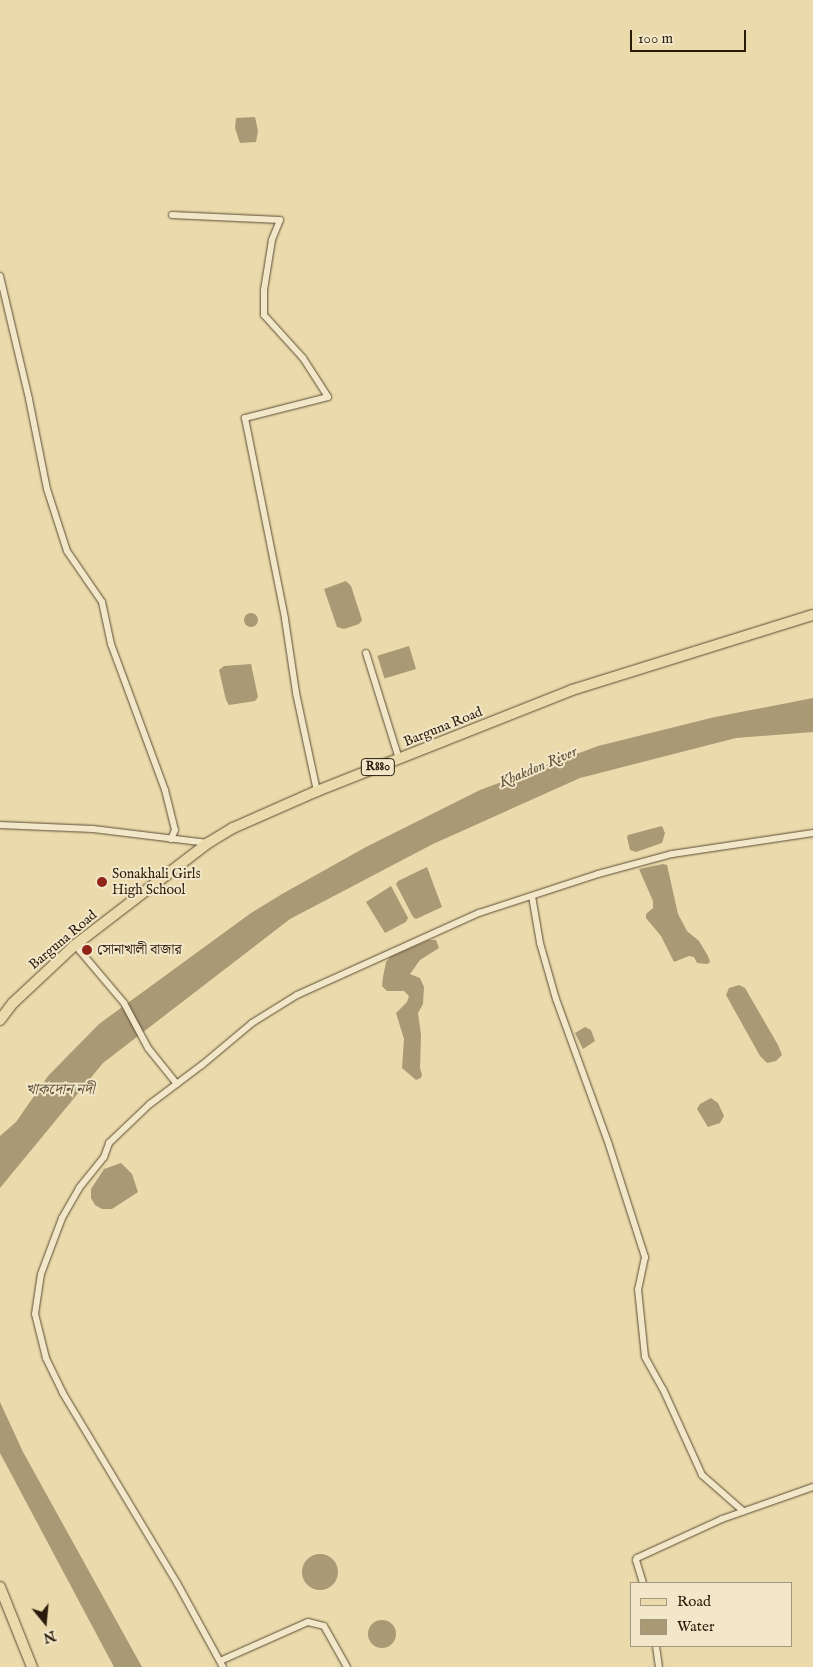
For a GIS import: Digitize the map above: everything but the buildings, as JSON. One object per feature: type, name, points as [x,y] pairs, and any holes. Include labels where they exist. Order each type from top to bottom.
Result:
[{"type":"main road","name":"Barguna Road","points":[[0,1020],[12,1003],[76,945],[208,843],[261,814],[572,690],[813,616]]},
{"type":"main road","points":[[0,1586],[32,1667]]},
{"type":"street","points":[[172,215],[280,220],[272,240],[264,290],[264,315],[303,358],[328,397],[245,418],[285,619],[296,693],[317,792]]},
{"type":"street","points":[[0,276],[29,399],[46,489],[67,551],[102,602],[111,644],[165,790],[175,830],[171,839]]},
{"type":"street","points":[[366,653],[399,759]]},
{"type":"street","points":[[0,825],[93,828],[208,843]]},
{"type":"street","points":[[347,1667],[324,1626],[308,1622],[222,1664],[177,1583],[63,1393],[46,1358],[35,1314],[41,1274],[62,1218],[79,1188],[104,1157],[109,1143],[124,1127],[252,1023],[296,996],[480,913],[598,874],[672,854],[813,833]]},
{"type":"street","points":[[532,896],[540,943],[556,999],[609,1145],[645,1257],[638,1289],[645,1357],[663,1390],[702,1475],[743,1511]]},
{"type":"street","points":[[76,945],[124,1003],[143,1038],[177,1084]]},
{"type":"street","points":[[643,1582],[637,1558],[743,1511],[813,1487]]},
{"type":"street","points":[[656,1647],[659,1667]]},
{"type":"water","points":[[255,117],[258,131],[256,142],[240,143],[235,128],[236,118]]},
{"type":"water","points":[[346,581],[351,586],[362,620],[359,624],[344,629],[337,627],[324,589]]},
{"type":"water","points":[[248,613],[254,613],[258,620],[254,627],[248,627],[244,623],[244,617]]},
{"type":"water","points":[[409,646],[416,669],[384,679],[377,656]]},
{"type":"water","points":[[251,664],[258,697],[255,701],[229,705],[226,700],[219,670],[224,666]]},
{"type":"water","name":"খাকদোন নদী","points":[[813,698],[813,732],[736,738],[580,778],[433,844],[290,919],[103,1063],[0,1188],[0,1136],[16,1122],[48,1076],[99,1024],[251,913],[282,894],[366,847],[480,790],[598,746],[715,717]]},
{"type":"water","points":[[662,826],[665,833],[662,843],[636,852],[630,850],[628,835]]},
{"type":"water","points":[[663,864],[667,865],[678,914],[687,931],[699,941],[708,956],[710,962],[707,964],[697,963],[694,957],[689,956],[674,962],[661,936],[646,918],[646,914],[653,908],[653,901],[639,869]]},
{"type":"water","points":[[427,867],[442,907],[416,919],[413,917],[396,884],[398,881]]},
{"type":"water","points":[[391,886],[408,918],[406,922],[385,933],[366,902]]},
{"type":"water","points":[[429,940],[436,940],[439,948],[420,960],[410,974],[420,978],[424,987],[423,1004],[418,1013],[421,1035],[420,1068],[422,1075],[421,1078],[416,1080],[402,1068],[404,1039],[396,1013],[407,1002],[409,996],[404,991],[387,991],[382,986],[386,962],[391,956]]},
{"type":"water","points":[[739,985],[745,988],[778,1045],[782,1055],[776,1061],[767,1063],[760,1056],[726,995],[729,988]]},
{"type":"water","points":[[585,1027],[591,1030],[595,1041],[583,1049],[575,1033]]},
{"type":"water","points":[[711,1098],[718,1103],[724,1116],[720,1123],[708,1127],[697,1109],[700,1104]]},
{"type":"water","points":[[121,1163],[132,1174],[138,1192],[112,1209],[102,1209],[95,1205],[91,1198],[91,1189],[104,1169]]},
{"type":"water","points":[[0,1402],[23,1452],[142,1667],[114,1667],[0,1453]]},
{"type":"water","points":[[320,1554],[327,1555],[333,1559],[337,1565],[337,1579],[333,1585],[327,1589],[320,1590],[313,1589],[307,1585],[303,1579],[302,1572],[303,1565],[307,1559],[313,1555]]},
{"type":"water","points":[[382,1620],[392,1624],[396,1634],[392,1644],[382,1648],[372,1644],[368,1634],[372,1624]]},
{"type":"place","name":"Sonakhali Girls High School","points":[[102,882]]},
{"type":"place","name":"সোনাখালী বাজার","points":[[87,950]]},
{"type":"water label","name":"Khakdon River","points":[[538,767]]}]
